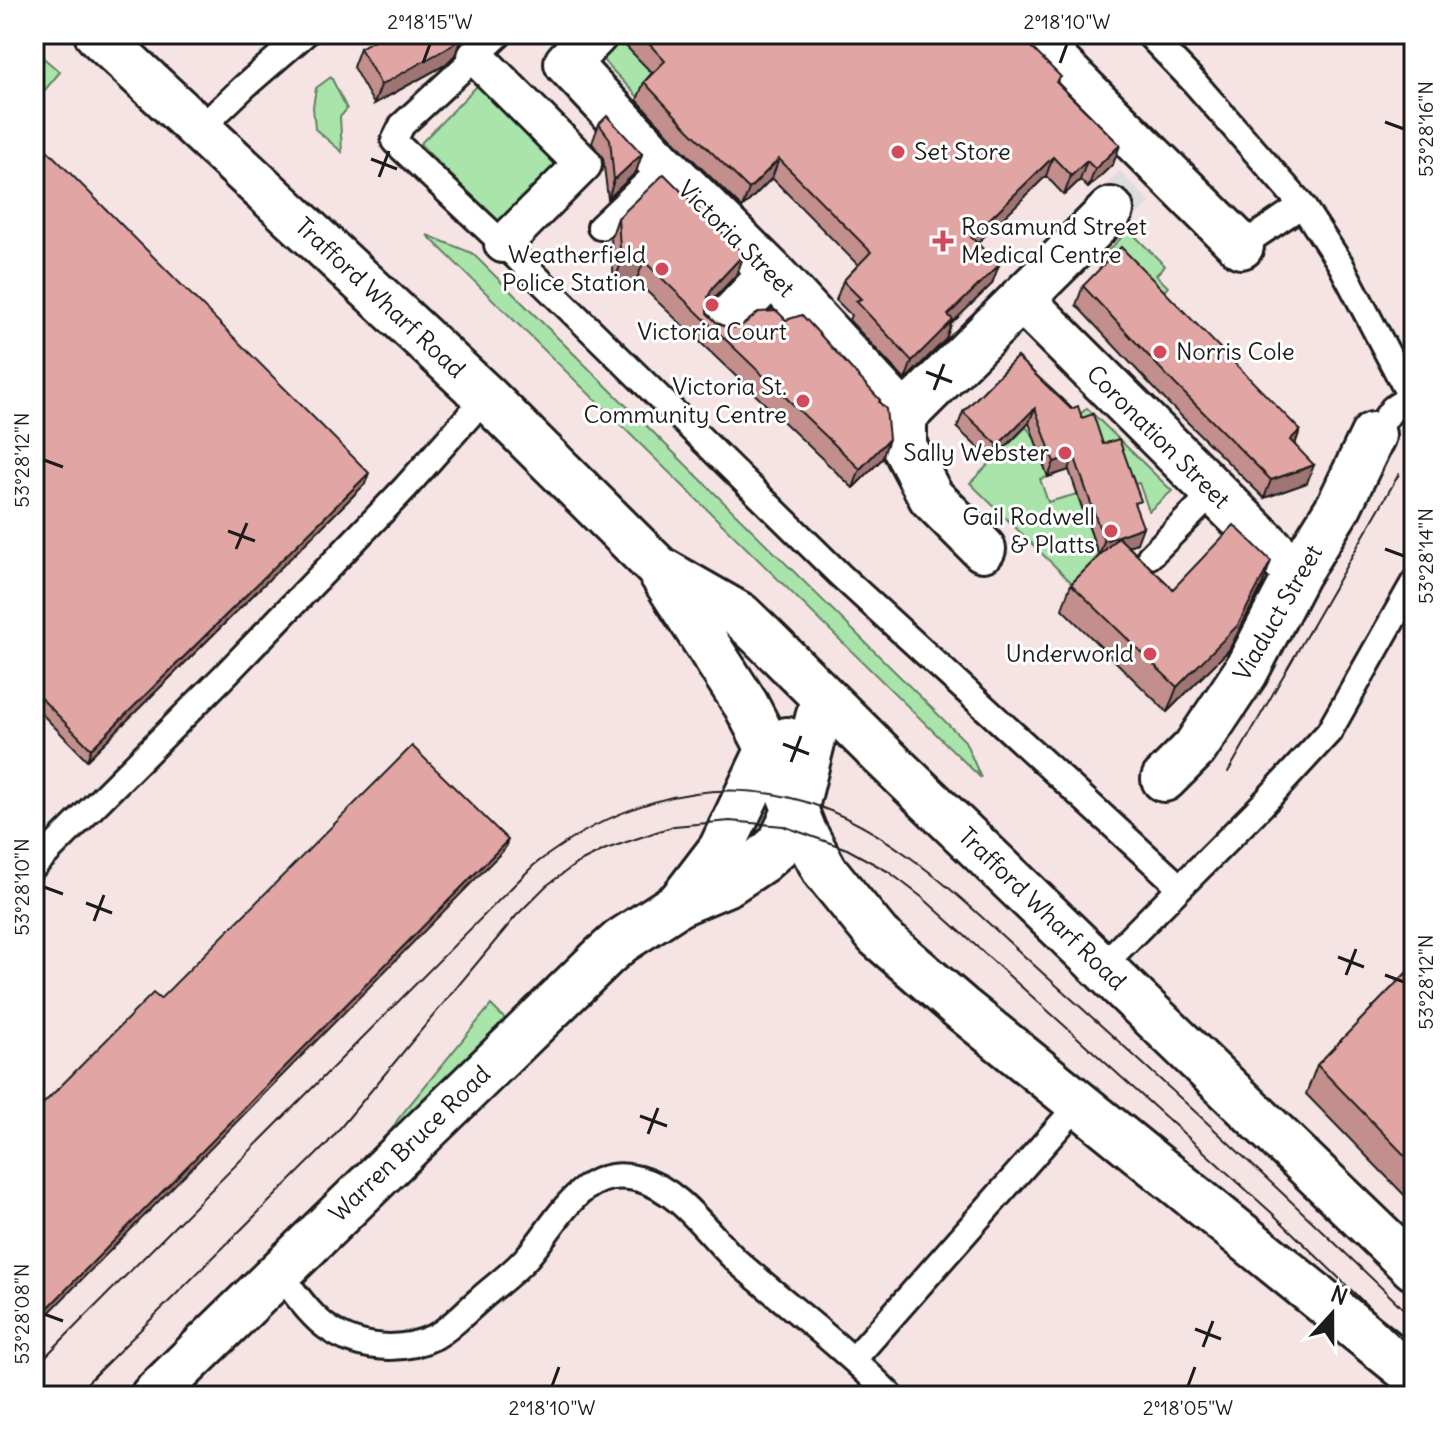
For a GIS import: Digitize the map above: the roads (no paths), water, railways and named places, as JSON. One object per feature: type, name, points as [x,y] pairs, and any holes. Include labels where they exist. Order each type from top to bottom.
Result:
[{"type":"street","name":"Trafford Wharf Road","points":[[97,34],[486,397],[658,568],[726,672],[769,749],[825,871],[878,936],[961,1008],[1414,1375]]},
{"type":"street","points":[[1028,34],[1136,187],[1241,246]]},
{"type":"street","points":[[488,46],[583,164],[503,244]]},
{"type":"street","name":"Victoria Street","points":[[581,48],[664,166],[772,273],[904,416]]},
{"type":"street","points":[[983,549],[931,497],[904,446],[904,416],[1136,187]]},
{"type":"street","points":[[725,323],[772,273]]},
{"type":"street","name":"Coronation Street","points":[[1021,299],[1297,574]]},
{"type":"street","name":"Viaduct Street","points":[[1164,779],[1195,748],[1245,673],[1297,574],[1339,506],[1373,435]]},
{"type":"street","name":"Trafford Wharf Road","points":[[658,568],[740,615],[818,718],[848,745],[883,756],[1414,1268]]},
{"type":"street","points":[[769,749],[818,718]]},
{"type":"street","name":"Warren Bruce Road","points":[[153,1396],[621,941],[678,904],[728,883],[780,844],[795,811],[818,718]]},
{"type":"street","name":"Warren Bruce Road","points":[[678,904],[721,849],[769,749]]},
{"type":"street","points":[[728,883],[781,871],[825,871]]},
{"type":"lane","points":[[200,129],[305,34]]},
{"type":"lane","points":[[1148,34],[1302,205],[1340,263],[1412,401],[1393,408],[1373,435]]},
{"type":"lane","points":[[488,46],[402,125],[394,141],[840,575],[1179,886]]},
{"type":"lane","points":[[600,227],[664,166]]},
{"type":"lane","points":[[1241,246],[1302,205]]},
{"type":"lane","points":[[34,866],[236,664],[405,488],[486,397]]},
{"type":"lane","points":[[1150,556],[1213,493]]},
{"type":"lane","points":[[1102,966],[1263,804],[1329,732],[1414,582]]},
{"type":"lane","points":[[854,1359],[1079,1104]]},
{"type":"lane","points":[[279,1272],[314,1317],[331,1331],[352,1341],[374,1346],[395,1347],[416,1343],[436,1336],[453,1324],[527,1258],[570,1200],[584,1188],[617,1176],[637,1178],[656,1185],[673,1197],[738,1262],[854,1359],[891,1396]]},
{"type":"tunnel","points":[[1111,210],[1135,187]]},
{"type":"tram line","points":[[1228,772],[1399,474]]},
{"type":"tram line","points":[[34,1368],[534,865],[562,845],[621,813],[653,802],[719,791],[787,797],[826,809],[898,848],[964,901],[1192,1109],[1414,1319]]},
{"type":"tram line","points":[[74,1396],[326,1145],[516,916],[546,886],[576,864],[606,849],[674,826],[730,821],[783,826],[847,849],[889,872],[923,898],[1273,1214],[1414,1351]]},
{"type":"place","name":"Set Store","points":[[898,152]]},
{"type":"place","name":"Rosamund Street Medical Centre","points":[[943,241]]},
{"type":"place","name":"Weatherfield Police Station","points":[[662,269]]},
{"type":"place","name":"Victoria Court","points":[[712,305]]},
{"type":"place","name":"Norris Cole","points":[[1160,352]]},
{"type":"place","name":"Victoria St. Community Centre","points":[[803,401]]},
{"type":"place","name":"Sally Webster","points":[[1065,453]]},
{"type":"place","name":"Gail Rodwell & Platts","points":[[1111,531]]},
{"type":"place","name":"Underworld","points":[[1150,654]]}]
